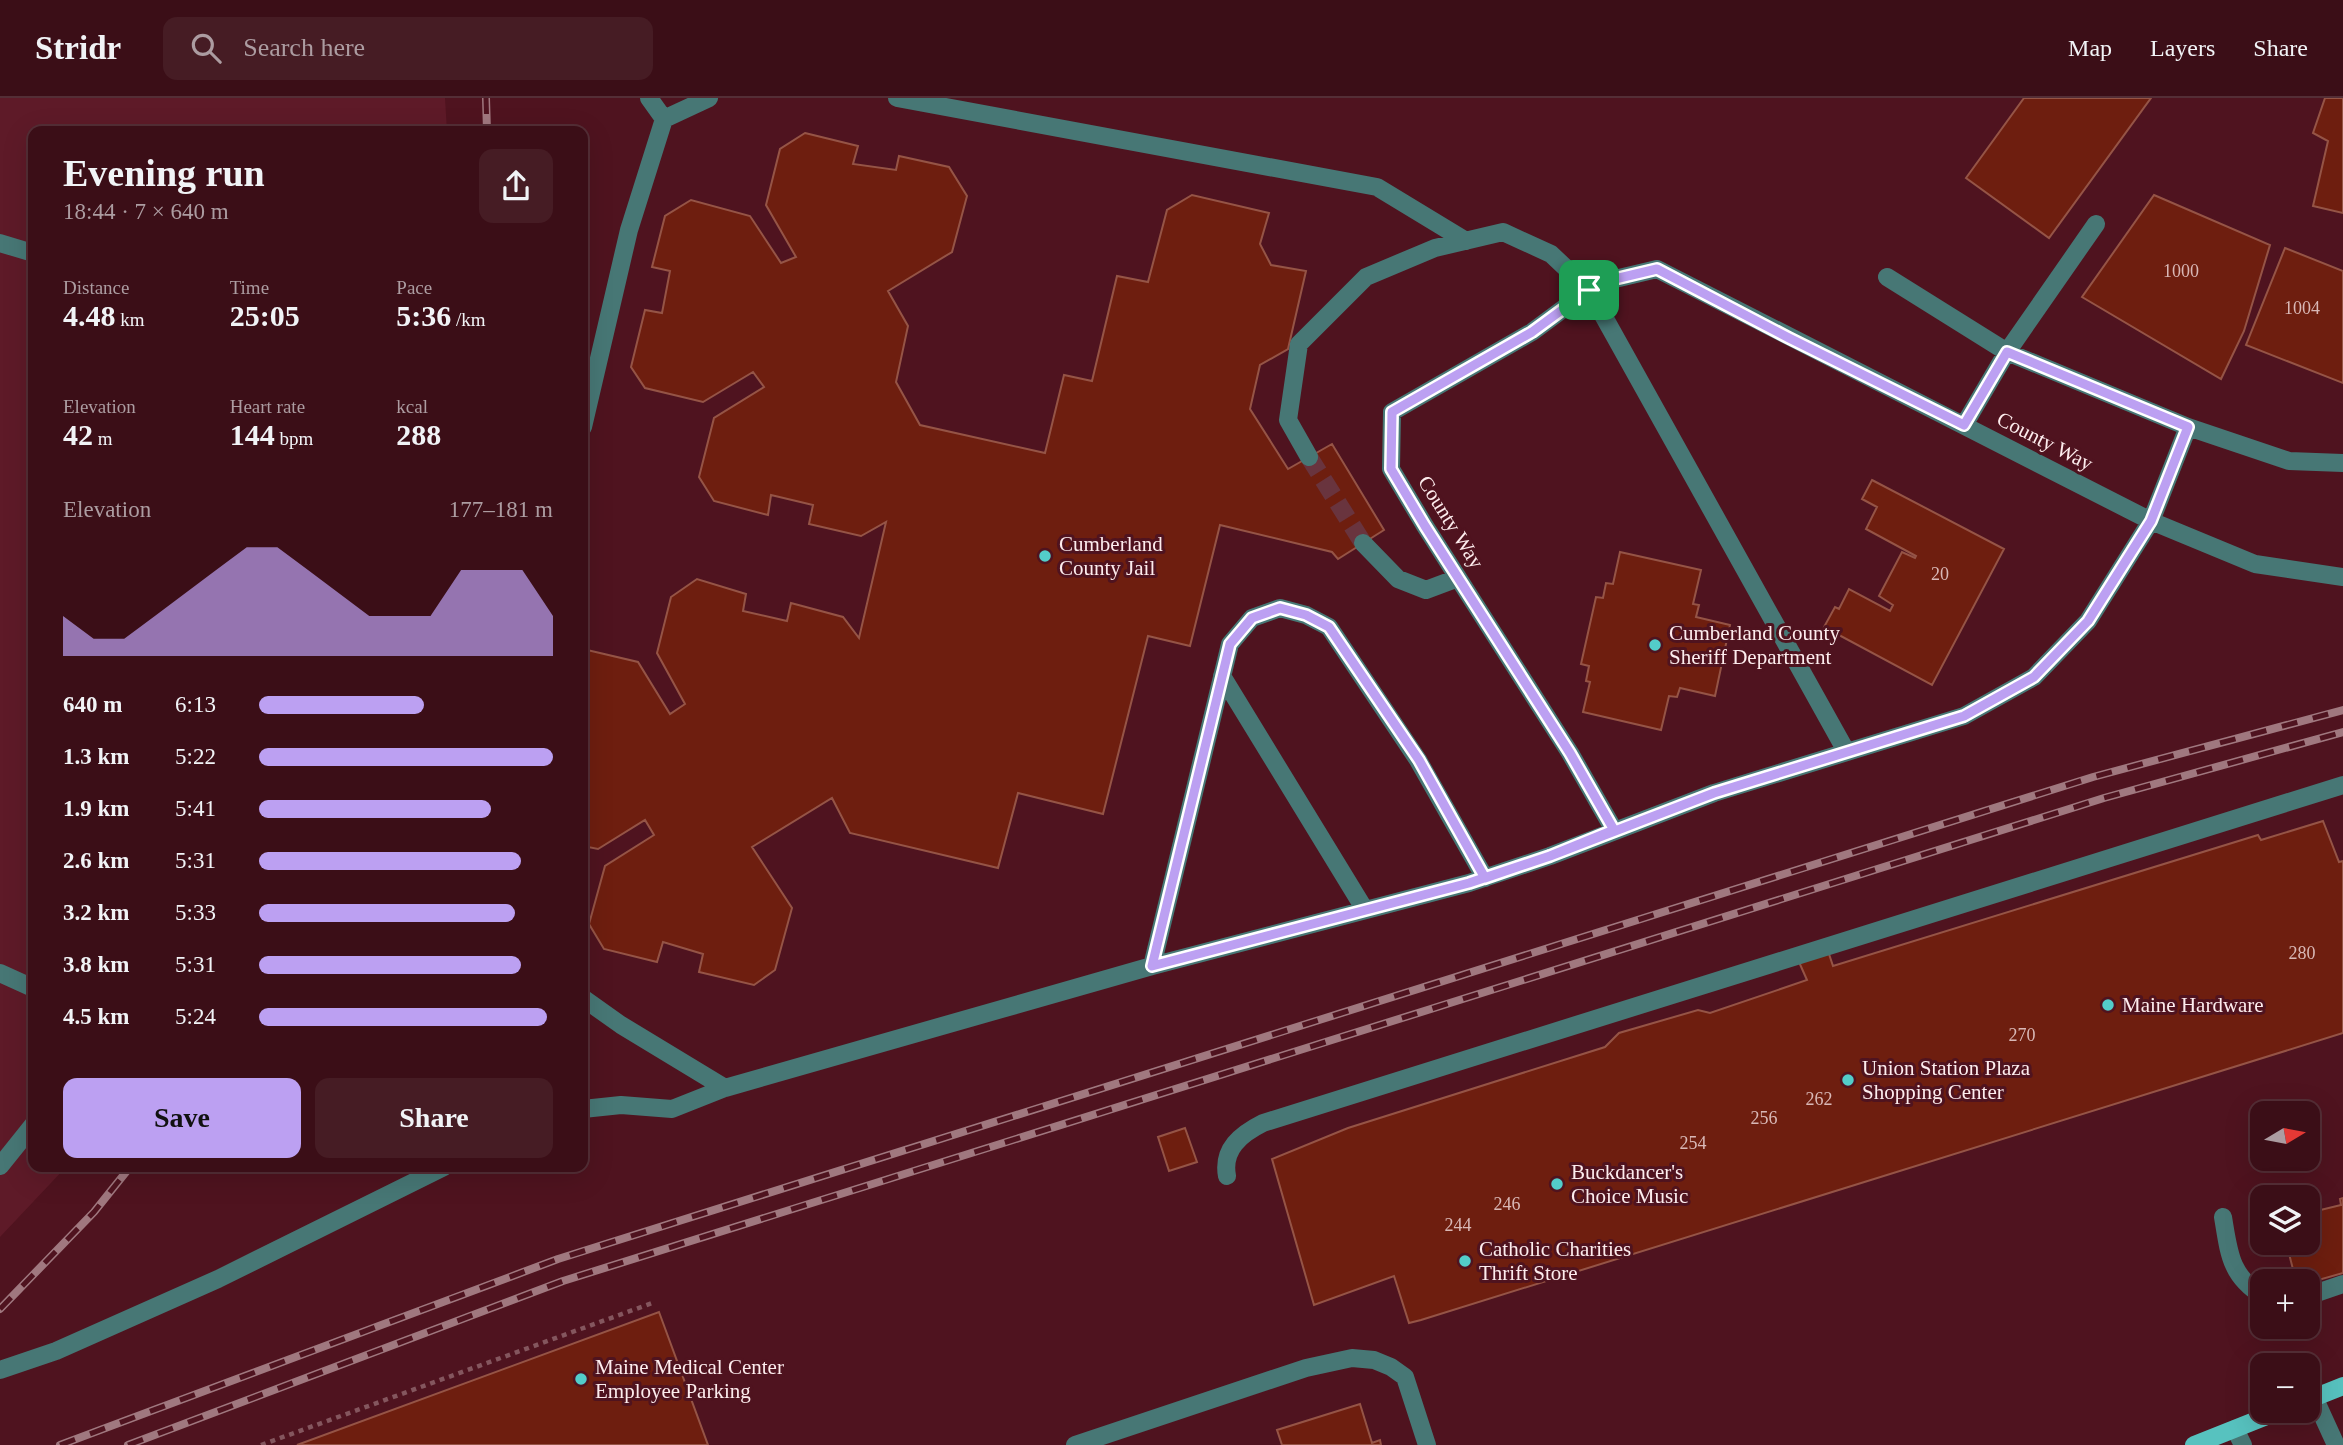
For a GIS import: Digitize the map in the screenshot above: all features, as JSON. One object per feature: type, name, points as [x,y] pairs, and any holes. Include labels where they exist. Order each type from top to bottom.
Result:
[{"type":"main road","points":[[2320,1395],[2343,1386]]},
{"type":"main road","points":[[2193,1445],[2239,1437],[2261,1423]]},
{"type":"street","points":[[649,98],[664,119]]},
{"type":"street","points":[[588,406],[629,230],[664,119],[709,98]]},
{"type":"street","points":[[897,98],[1377,187],[1466,241]]},
{"type":"street","points":[[1964,425],[2007,352],[2096,224]]},
{"type":"street","points":[[1309,457],[1288,420],[1299,344],[1366,277],[1435,248],[1503,232],[1551,254],[1589,290],[1846,751]]},
{"type":"street","points":[[0,243],[28,251]]},
{"type":"street","name":"County Way","points":[[1614,830],[1570,753],[1391,469],[1392,412],[1532,332],[1598,283],[1657,269],[2151,521],[2255,564],[2343,577]]},
{"type":"street","points":[[1887,277],[2007,352],[2188,427],[2289,461],[2343,463]]},
{"type":"street","points":[[588,1108],[621,1105],[672,1109],[725,1088],[1152,966],[1485,878],[1714,793],[1964,716],[2034,677],[2088,621],[2151,521],[2188,427]]},
{"type":"street","points":[[1363,543],[1398,579],[1426,590],[1458,578]]},
{"type":"street","points":[[1152,966],[1230,644],[1252,618],[1280,608],[1306,615],[1329,627],[1419,760],[1485,878]]},
{"type":"street","points":[[1222,677],[1365,910]]},
{"type":"street","points":[[1227,1176],[1225,1166],[1230,1148],[1244,1133],[1263,1123],[2343,785]]},
{"type":"street","points":[[0,973],[28,986]]},
{"type":"street","points":[[588,1002],[621,1025],[725,1088]]},
{"type":"street","points":[[0,1166],[28,1131]]},
{"type":"street","points":[[0,1370],[56,1351],[218,1279],[434,1172]]},
{"type":"street","points":[[2224,1217],[2231,1259],[2237,1275],[2250,1288]]},
{"type":"street","points":[[2320,1292],[2343,1284]]},
{"type":"street","points":[[1075,1445],[1306,1368],[1352,1358],[1374,1360],[1405,1377],[1427,1445]]},
{"type":"street","points":[[2320,1416],[2336,1445]]},
{"type":"path","points":[[261,1445],[655,1302]]},
{"type":"shaded area","points":[[0,98],[445,98],[447,126],[28,126],[28,1172],[61,1172],[0,1237]]},
{"type":"building","points":[[2024,98],[2151,98],[2049,238],[1966,178]]},
{"type":"building","points":[[2325,98],[2343,98],[2343,213],[2313,206],[2328,141],[2313,133]]},
{"type":"building","name":"Cumberland County Jail","points":[[805,133],[858,146],[853,164],[896,170],[899,156],[949,167],[967,196],[952,252],[888,291],[908,326],[896,382],[920,425],[1045,453],[1064,375],[1092,381],[1117,276],[1148,282],[1167,210],[1192,195],[1269,213],[1260,244],[1271,265],[1306,271],[1288,349],[1260,365],[1250,409],[1288,469],[1332,444],[1384,530],[1338,559],[1332,552],[1220,525],[1190,646],[1148,636],[1103,814],[1018,793],[998,868],[850,833],[832,798],[752,847],[792,908],[775,970],[754,985],[699,972],[703,954],[663,942],[657,962],[604,949],[589,924],[605,866],[654,835],[645,820],[598,849],[588,847],[588,650],[638,662],[670,714],[685,704],[657,653],[671,597],[697,579],[746,594],[743,611],[787,621],[791,603],[843,617],[859,638],[886,522],[861,536],[809,524],[813,505],[771,495],[768,515],[714,501],[699,477],[714,418],[764,387],[753,372],[703,402],[645,388],[631,367],[645,310],[662,313],[670,271],[652,267],[665,216],[691,200],[750,216],[781,263],[796,257],[766,205],[780,149]]},
{"type":"building","points":[[2154,195],[2270,245],[2244,331],[2221,379],[2082,297]]},
{"type":"building","points":[[2285,248],[2343,271],[2343,383],[2246,345]]},
{"type":"building","points":[[1872,480],[2004,549],[1932,685],[1824,627],[1835,607],[1839,609],[1849,589],[1890,611],[1893,605],[1879,596],[1902,552],[1915,558],[1916,556],[1866,529],[1877,507],[1862,499]]},
{"type":"building","name":"Cumberland County Sheriff Department","points":[[1620,552],[1701,570],[1693,604],[1699,605],[1696,617],[1730,625],[1715,696],[1680,688],[1677,697],[1669,696],[1661,730],[1583,712],[1590,682],[1586,681],[1589,666],[1581,664],[1596,597],[1603,598],[1606,583],[1613,584]]},
{"type":"building","name":"Union Station Plaza Shopping Center","points":[[2323,821],[2339,862],[2343,861],[2343,1033],[1421,1320],[1409,1323],[1394,1276],[1314,1305],[1272,1159],[1348,1128],[1605,1047],[1619,1033],[1698,1010],[1710,1013],[1807,980],[1799,962],[1828,951],[1833,966],[2258,835],[2261,840]]},
{"type":"building","points":[[1185,1128],[1197,1162],[1169,1171],[1158,1137]]},
{"type":"building","points":[[2343,1198],[2343,1273],[2320,1280],[2320,1269],[2293,1269],[2289,1255],[2320,1255],[2320,1210],[2341,1205],[2340,1199]]},
{"type":"building","name":"Maine Medical Center Employee Parking","points":[[659,1312],[708,1445],[297,1445]]},
{"type":"building","points":[[1360,1404],[1372,1443],[1380,1440],[1381,1445],[1282,1445],[1277,1430]]},
{"type":"tunnel","points":[[1309,457],[1363,543]]},
{"type":"railway","points":[[486,98],[487,126]]},
{"type":"railway","points":[[60,1445],[558,1259],[2093,777],[2343,710]]},
{"type":"railway","points":[[128,1445],[563,1281],[2104,798],[2343,732]]},
{"type":"railway","points":[[0,1309],[94,1212],[126,1172]]},
{"type":"place","name":"Cumberland County Jail","points":[[1045,556]]},
{"type":"place","name":"Cumberland County Sheriff Department","points":[[1655,645]]},
{"type":"place","name":"Maine Hardware","points":[[2108,1005]]},
{"type":"place","name":"Union Station Plaza Shopping Center","points":[[1848,1080]]},
{"type":"place","name":"Buckdancer's Choice Music","points":[[1557,1184]]},
{"type":"place","name":"Catholic Charities Thrift Store","points":[[1465,1261]]},
{"type":"place","name":"Maine Medical Center Employee Parking","points":[[581,1379]]},
{"type":"route","points":[[1589,290],[1532,332],[1392,412],[1391,469],[1570,753],[1614,830],[1550,856],[1469,883],[1152,966],[1230,644],[1252,618],[1280,608],[1306,615],[1329,627],[1419,760],[1485,878],[1550,856],[1714,793],[1964,716],[2034,677],[2088,621],[2151,521],[2188,427],[2007,352],[1964,425],[1657,269],[1598,283],[1589,290]]}]
